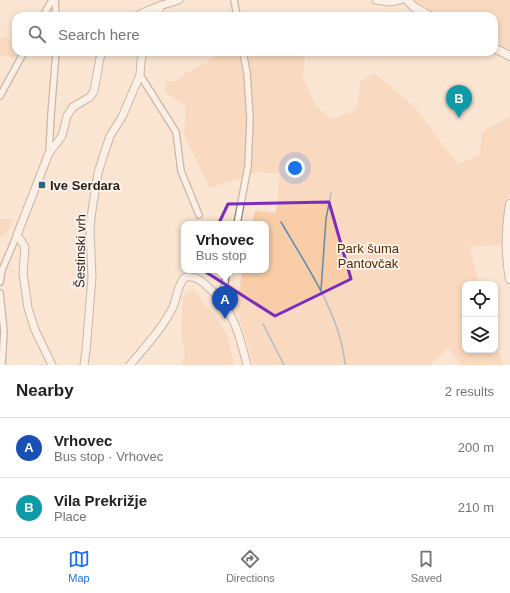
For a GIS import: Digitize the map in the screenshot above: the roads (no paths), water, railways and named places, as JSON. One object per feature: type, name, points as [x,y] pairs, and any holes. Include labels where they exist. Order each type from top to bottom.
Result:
[{"type":"main road","points":[[407,0],[414,7],[423,12]]},
{"type":"main road","points":[[498,50],[510,56]]},
{"type":"main road","points":[[510,204],[506,235],[506,256],[510,279]]},
{"type":"street","points":[[45,12],[52,0]]},
{"type":"street","points":[[55,0],[56,12]]},
{"type":"street","points":[[144,12],[179,0]]},
{"type":"street","points":[[234,0],[236,12]]},
{"type":"street","points":[[376,0],[389,2],[400,0]]},
{"type":"street","points":[[158,12],[161,5]]},
{"type":"street","points":[[0,96],[22,56]]},
{"type":"street","points":[[49,153],[56,56]]},
{"type":"street","points":[[0,282],[2,270],[49,153],[62,136],[67,116],[73,107],[90,96],[94,90],[101,56]]},
{"type":"street","name":"Šestinski vrh","points":[[84,365],[92,278],[90,231],[91,217],[98,173],[110,136],[122,117],[140,75],[142,56]]},
{"type":"street","points":[[238,221],[249,159],[250,118],[247,74],[244,56]]},
{"type":"street","points":[[140,75],[176,132],[181,171],[199,215]]},
{"type":"street","points":[[17,235],[25,247],[23,273],[28,308],[35,330],[52,365]]},
{"type":"street","points":[[220,300],[223,293],[226,273]]},
{"type":"street","points":[[130,365],[156,335],[173,306],[179,285],[184,278],[190,276],[200,280],[228,310],[247,365]]},
{"type":"street","points":[[0,293],[4,331],[2,365]]},
{"type":"waterway","points":[[321,290],[326,219],[331,193]]},
{"type":"waterway","points":[[281,222],[330,309],[342,346],[345,365]]},
{"type":"waterway","points":[[263,324],[284,365]]},
{"type":"place","name":"Vila Prekrižje","points":[[459,118]]},
{"type":"place","name":"Ive Serdara","points":[[42,185]]},
{"type":"place","name":"Vrhovec","points":[[225,319]]},
{"type":"park label","name":"Park šuma Pantovčak","points":[[368,256]]}]
